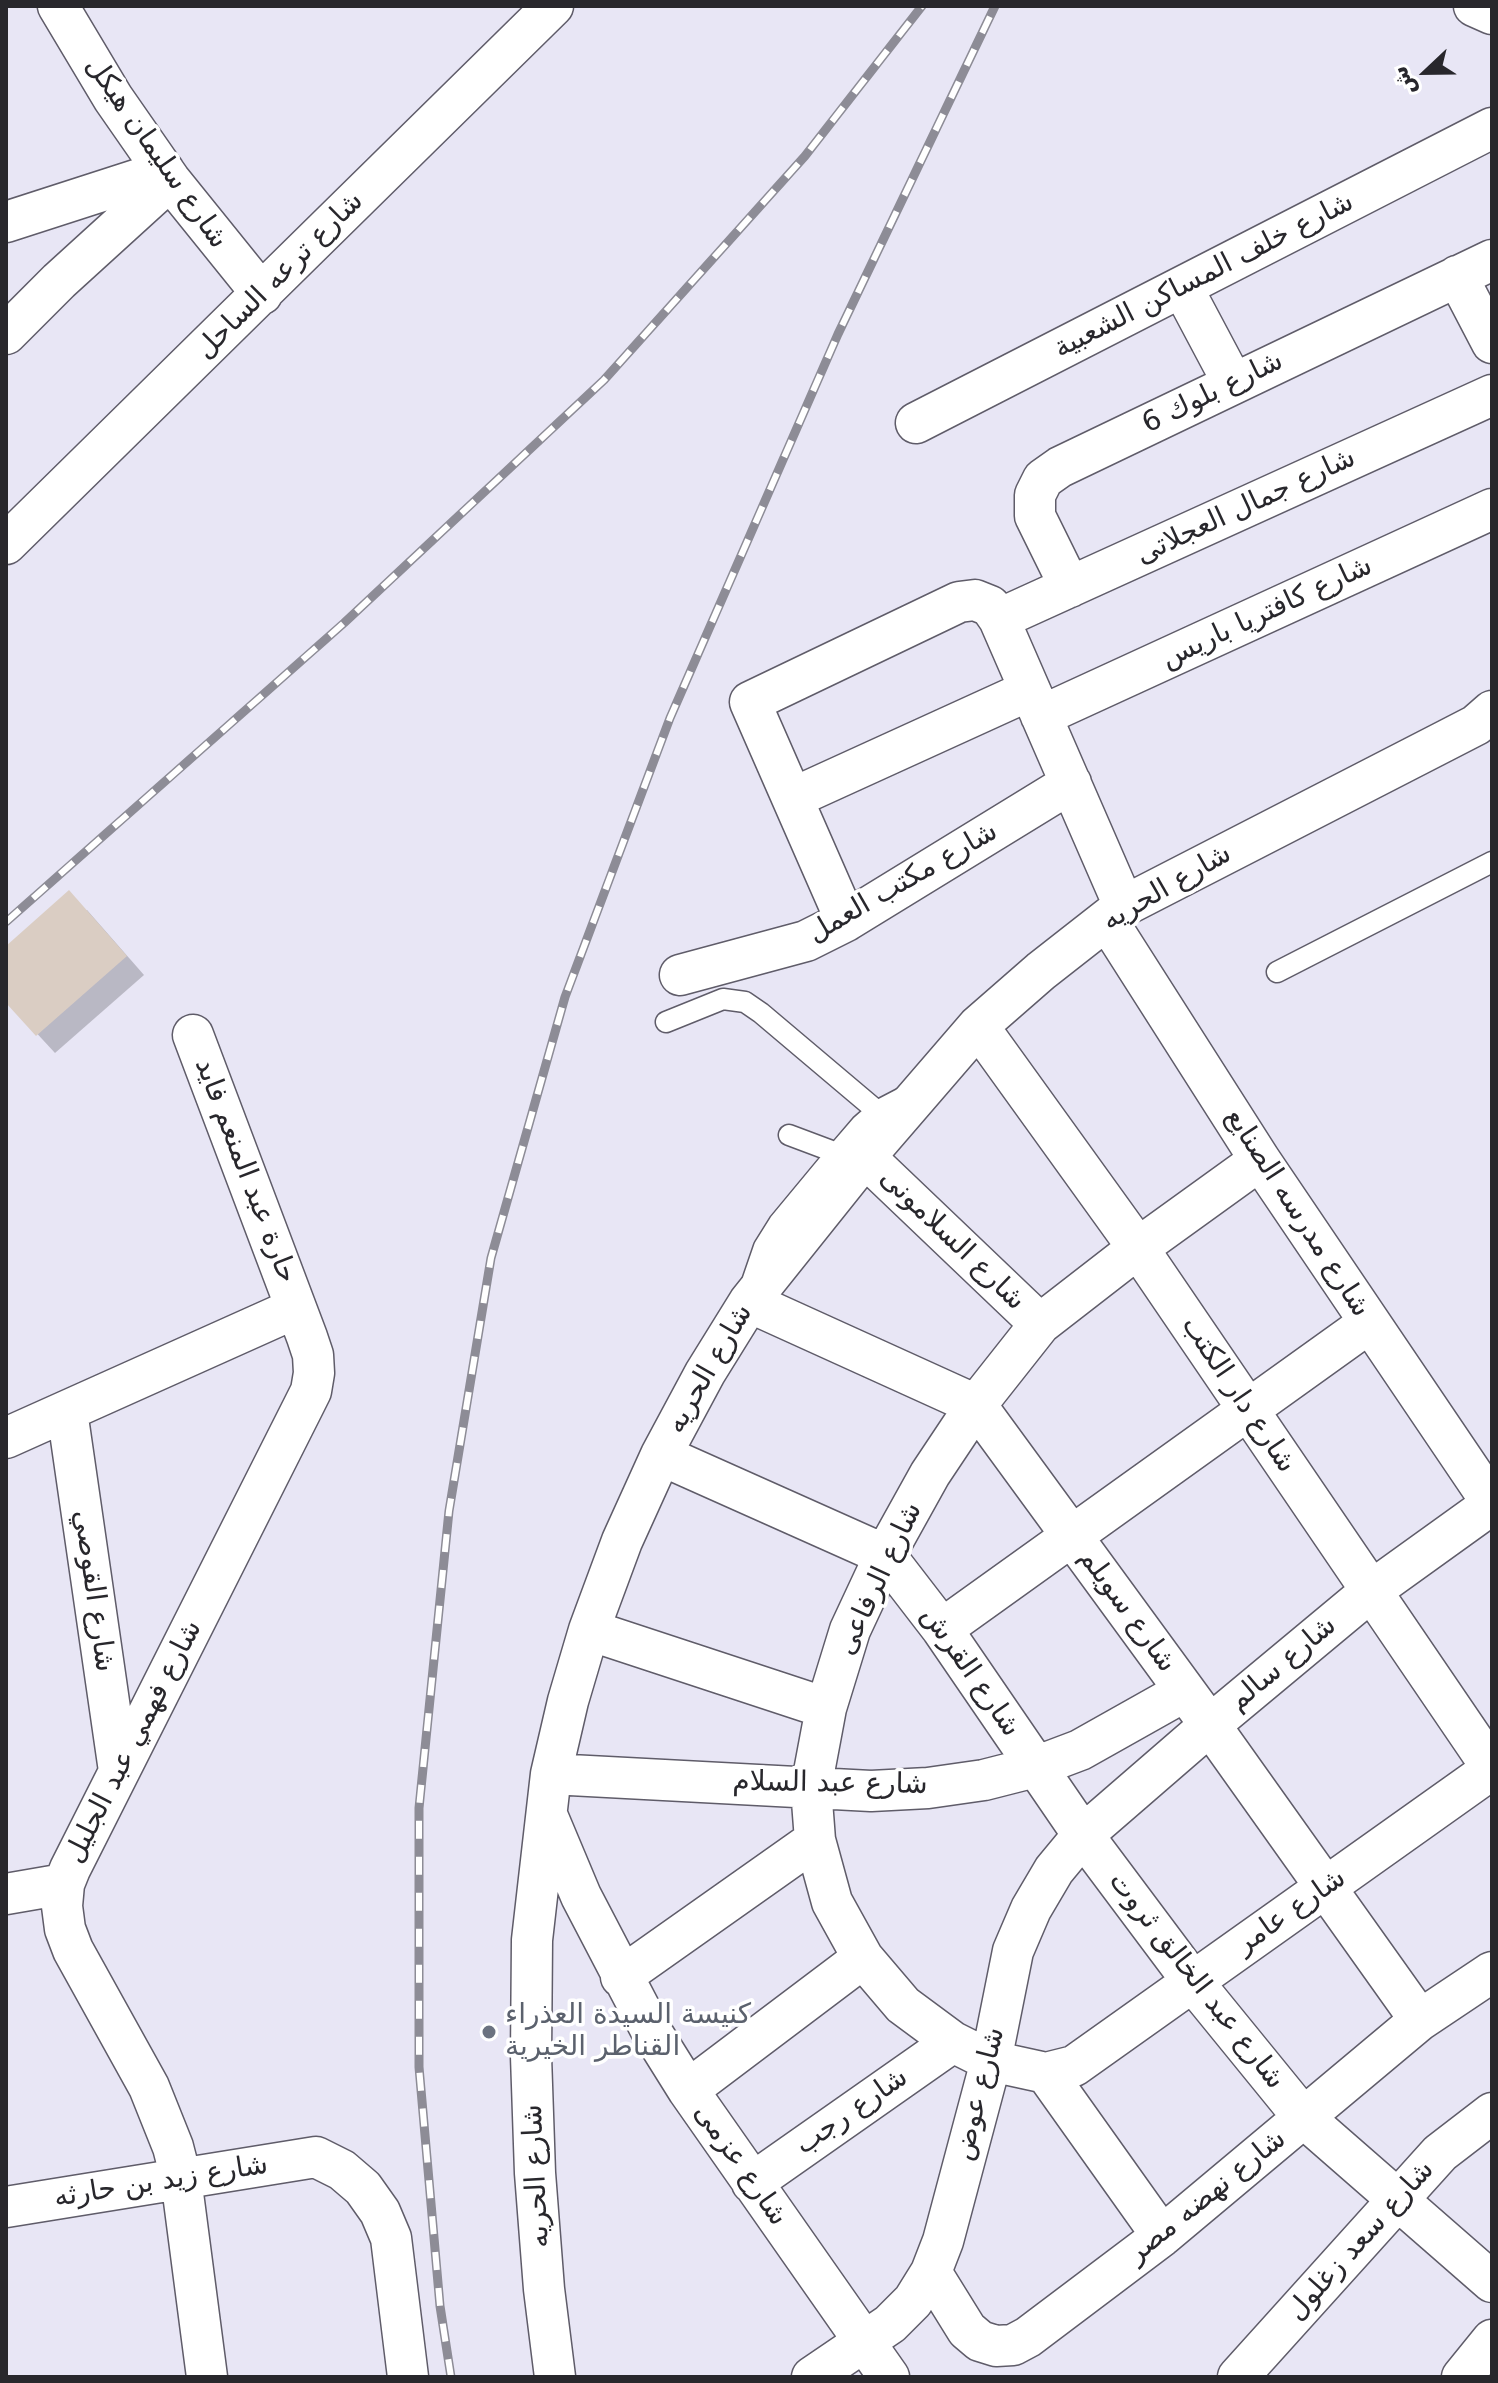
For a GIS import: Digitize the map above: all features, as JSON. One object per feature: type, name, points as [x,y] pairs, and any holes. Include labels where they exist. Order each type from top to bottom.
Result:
[{"type":"street","name":"شارع سليمان هيكل","points":[[58,6],[113,98],[167,176],[262,294]]},
{"type":"street","points":[[1474,6],[1492,14]]},
{"type":"street","name":"شارع ترعه الساحل","points":[[6,544],[262,294],[545,9]]},
{"type":"street","name":"شارع خلف المساكن الشعبية","points":[[916,423],[1492,128]]},
{"type":"street","points":[[6,222],[167,176]]},
{"type":"street","points":[[6,334],[167,176]]},
{"type":"street","points":[[1474,268],[1492,343]]},
{"type":"street","name":"شارع بلوك 6","points":[[1070,587],[1035,516],[1035,495],[1043,479],[1060,467],[1474,268]]},
{"type":"street","points":[[1182,287],[1233,383]]},
{"type":"street","name":"شارع جمال العجلاتى","points":[[999,619],[1492,395]]},
{"type":"street","name":"شارع كافتريا باريس","points":[[793,798],[1036,703],[1492,509]]},
{"type":"street","points":[[846,921],[750,702],[959,602],[975,600],[990,606],[999,619]]},
{"type":"street","name":"شارع مدرسه الصنايع","points":[[999,619],[1071,783],[1115,913],[1260,1160],[1492,1503]]},
{"type":"street","name":"شارع الحريه","points":[[555,2377],[536,2187],[531,2056],[532,1940],[551,1774],[589,1630],[622,1541],[661,1455],[705,1373],[749,1302],[851,1155],[918,1094],[978,1026],[1041,971],[1115,913],[1476,725],[1492,711]]},
{"type":"street","name":"شارع مكتب العمل","points":[[680,975],[806,941],[846,921],[1071,783]]},
{"type":"street","name":"شارع دار الكتب","points":[[978,1026],[1138,1248],[1492,1769]]},
{"type":"street","name":"حارة عبد المنعم فايد","points":[[193,1035],[296,1308]]},
{"type":"street","name":"شارع السلامونى","points":[[851,1155],[1040,1324]]},
{"type":"street","name":"شارع الرفاعى","points":[[1046,2073],[991,2061],[953,2042],[903,2005],[863,1958],[832,1902],[815,1840],[811,1788],[826,1708],[850,1630],[885,1555],[930,1474],[976,1405],[1040,1324],[1260,1160]]},
{"type":"street","name":"شارع سويلم","points":[[749,1302],[976,1405],[1210,1725],[1420,2020]]},
{"type":"street","points":[[6,1438],[296,1308]]},
{"type":"street","name":"شارع فهمي عبد الجليل","points":[[207,2377],[181,2178],[165,2123],[149,2087],[73,1950],[65,1929],[62,1906],[64,1884],[311,1391],[313,1355],[296,1308]]},
{"type":"street","points":[[942,1629],[1369,1323]]},
{"type":"street","name":"شارع القوصي","points":[[67,1411],[119,1771]]},
{"type":"street","name":"شارع القرش","points":[[661,1455],[885,1555],[942,1629],[1083,1835]]},
{"type":"street","name":"شارع سالم","points":[[1083,1835],[1371,1591],[1492,1503]]},
{"type":"street","points":[[589,1630],[826,1708]]},
{"type":"street","name":"شارع عبد السلام","points":[[551,1774],[871,1791],[928,1788],[984,1780],[1035,1767],[1080,1750],[1185,1691]]},
{"type":"street","name":"شارع عامر","points":[[1046,2073],[1074,2066],[1492,1769]]},
{"type":"street","name":"شارع عزمى","points":[[546,1812],[581,1896],[621,1977],[688,2090],[889,2377]]},
{"type":"street","name":"شارع عبد الخالق ثروت","points":[[1083,1835],[1193,1982],[1303,2117],[1492,2282]]},
{"type":"street","name":"شارع عوض","points":[[812,2377],[890,2324],[913,2301],[931,2272],[943,2241],[991,2061],[1013,1951],[1031,1909],[1054,1870],[1083,1835]]},
{"type":"street","points":[[621,1977],[815,1840]]},
{"type":"street","points":[[6,1894],[64,1884]]},
{"type":"street","points":[[688,2090],[863,1958]]},
{"type":"street","name":"شارع نهضه مصر","points":[[931,2272],[967,2330],[980,2341],[996,2346],[1013,2345],[1028,2337],[1162,2236],[1420,2020],[1492,1972]]},
{"type":"street","name":"شارع رجب","points":[[752,2183],[953,2042]]},
{"type":"street","points":[[1046,2073],[1162,2236]]},
{"type":"street","name":"شارع سعد زغلول","points":[[1238,2377],[1440,2153],[1492,2113]]},
{"type":"street","name":"شارع زيد بن حارثه","points":[[6,2207],[316,2157],[342,2170],[363,2188],[380,2212],[391,2238],[408,2377]]},
{"type":"street","points":[[1462,2377],[1492,2340]]},
{"type":"lane","points":[[1277,972],[1492,862]]},
{"type":"lane","points":[[666,1022],[723,999],[745,1002],[877,1111]]},
{"type":"lane","points":[[789,1135],[851,1155],[861,1125],[896,1100],[918,1094]]},
{"type":"building","points":[[69,890],[127,956],[36,1036],[6,1003],[6,946]]},
{"type":"railway","points":[[6,922],[344,623],[604,380],[805,156],[922,6]]},
{"type":"railway","points":[[451,2377],[440,2306],[419,2067],[419,1808],[449,1511],[491,1258],[565,997],[670,718],[838,334],[995,6]]},
{"type":"place","name":"كنيسة السيدة العذراء القناطر الخيرية","points":[[489,2032]]}]
